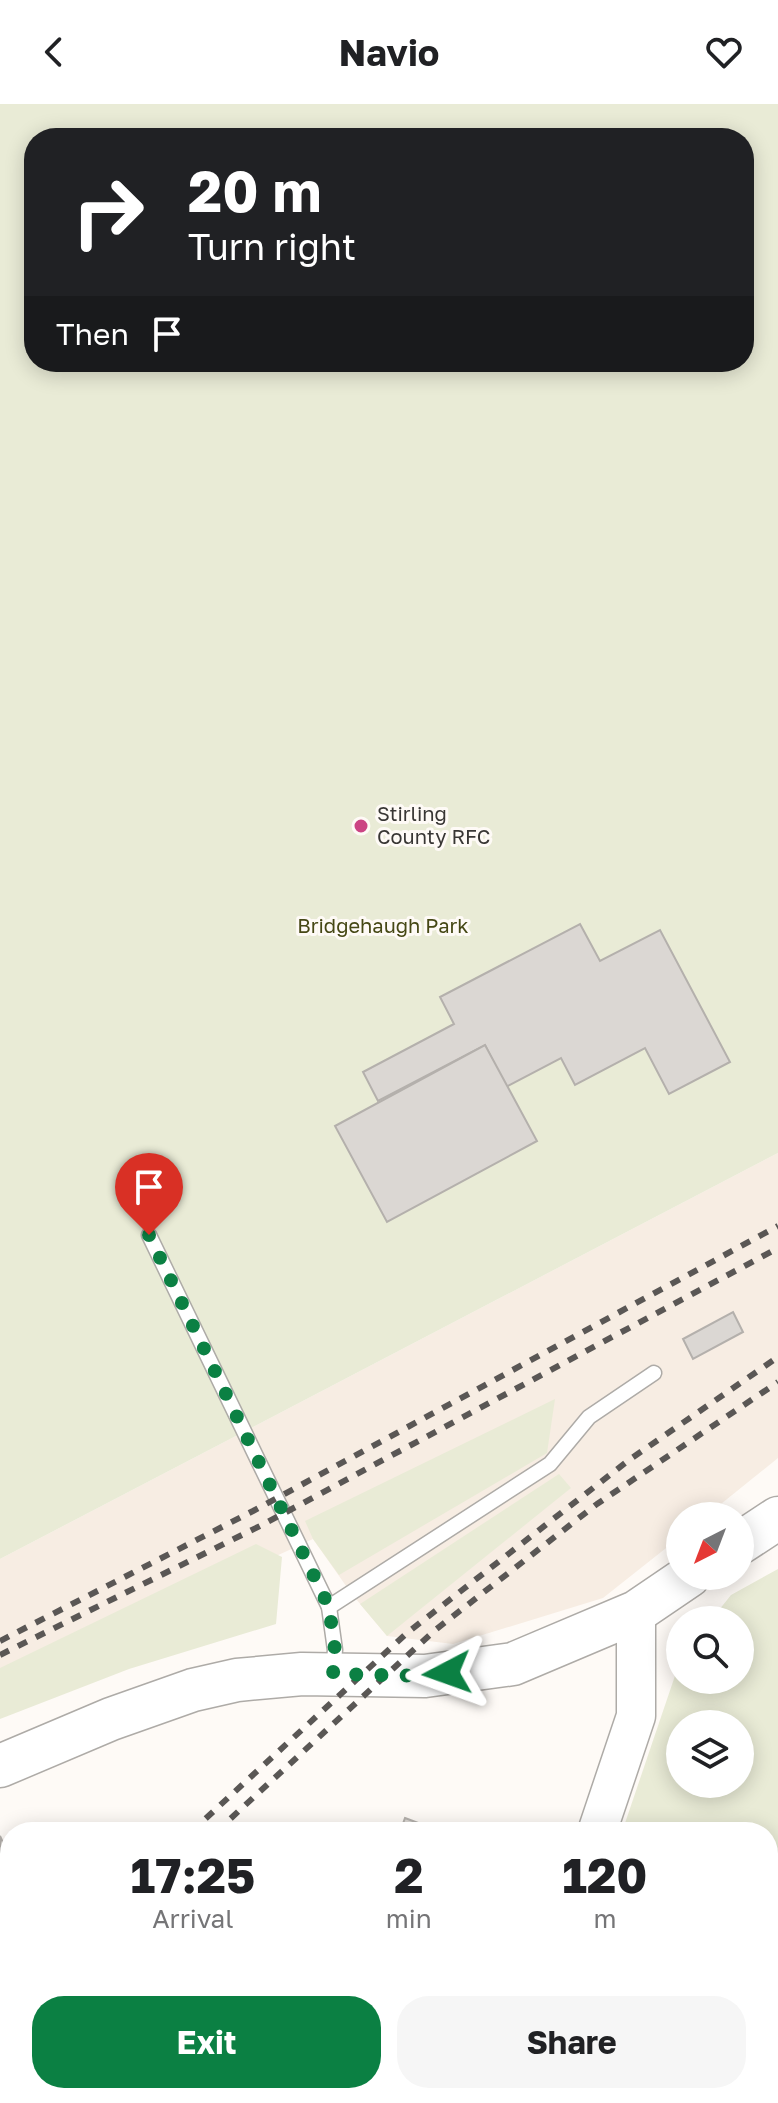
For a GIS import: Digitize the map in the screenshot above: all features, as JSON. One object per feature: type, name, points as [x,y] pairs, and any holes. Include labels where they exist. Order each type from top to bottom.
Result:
[{"type":"main road","points":[[754,1534],[778,1518]]},
{"type":"main road","points":[[0,1766],[111,1719],[193,1690],[237,1680],[302,1674],[425,1676],[513,1664],[636,1612],[668,1590]]},
{"type":"main road","points":[[600,1822],[636,1716],[636,1612]]},
{"type":"lane","points":[[149,1235],[329,1607],[335,1650],[333,1674]]},
{"type":"lane","points":[[329,1607],[550,1464],[589,1417],[654,1373]]},
{"type":"shaded area","points":[[778,1153],[778,1458],[723,1502],[666,1502],[666,1548],[603,1598],[453,1644],[387,1636],[351,1593],[313,1539],[0,1684],[0,1559]]},
{"type":"green space","name":"Bridgehaugh Park","points":[[0,104],[778,104],[778,1153],[0,1559]]},
{"type":"green space","points":[[555,1399],[547,1453],[339,1575],[313,1539],[305,1521]]},
{"type":"green space","points":[[559,1474],[571,1488],[387,1636],[360,1604]]},
{"type":"green space","points":[[256,1544],[282,1557],[276,1624],[129,1669],[0,1719],[0,1668]]},
{"type":"green space","points":[[778,1569],[778,1822],[625,1822],[669,1694],[754,1694],[754,1606],[722,1606],[731,1595],[740,1590],[754,1590],[754,1582]]},
{"type":"building","points":[[580,924],[600,961],[660,930],[730,1062],[669,1094],[645,1048],[575,1085],[561,1058],[506,1087],[485,1045],[378,1101],[363,1072],[454,1024],[440,997]]},
{"type":"building","points":[[485,1045],[537,1141],[387,1222],[335,1126]]},
{"type":"building","points":[[733,1312],[743,1332],[693,1359],[683,1339]]},
{"type":"railway","points":[[0,1641],[253,1511],[778,1226]]},
{"type":"railway","points":[[0,1655],[262,1525],[778,1248]]},
{"type":"railway","points":[[202,1822],[407,1633],[629,1460],[778,1357]]},
{"type":"railway","points":[[227,1822],[434,1631],[597,1504],[778,1382]]},
{"type":"place","name":"Stirling County RFC","points":[[361,826]]},
{"type":"route","points":[[149,1235],[329,1607],[335,1650],[333,1674],[425,1676],[447,1673]]}]
